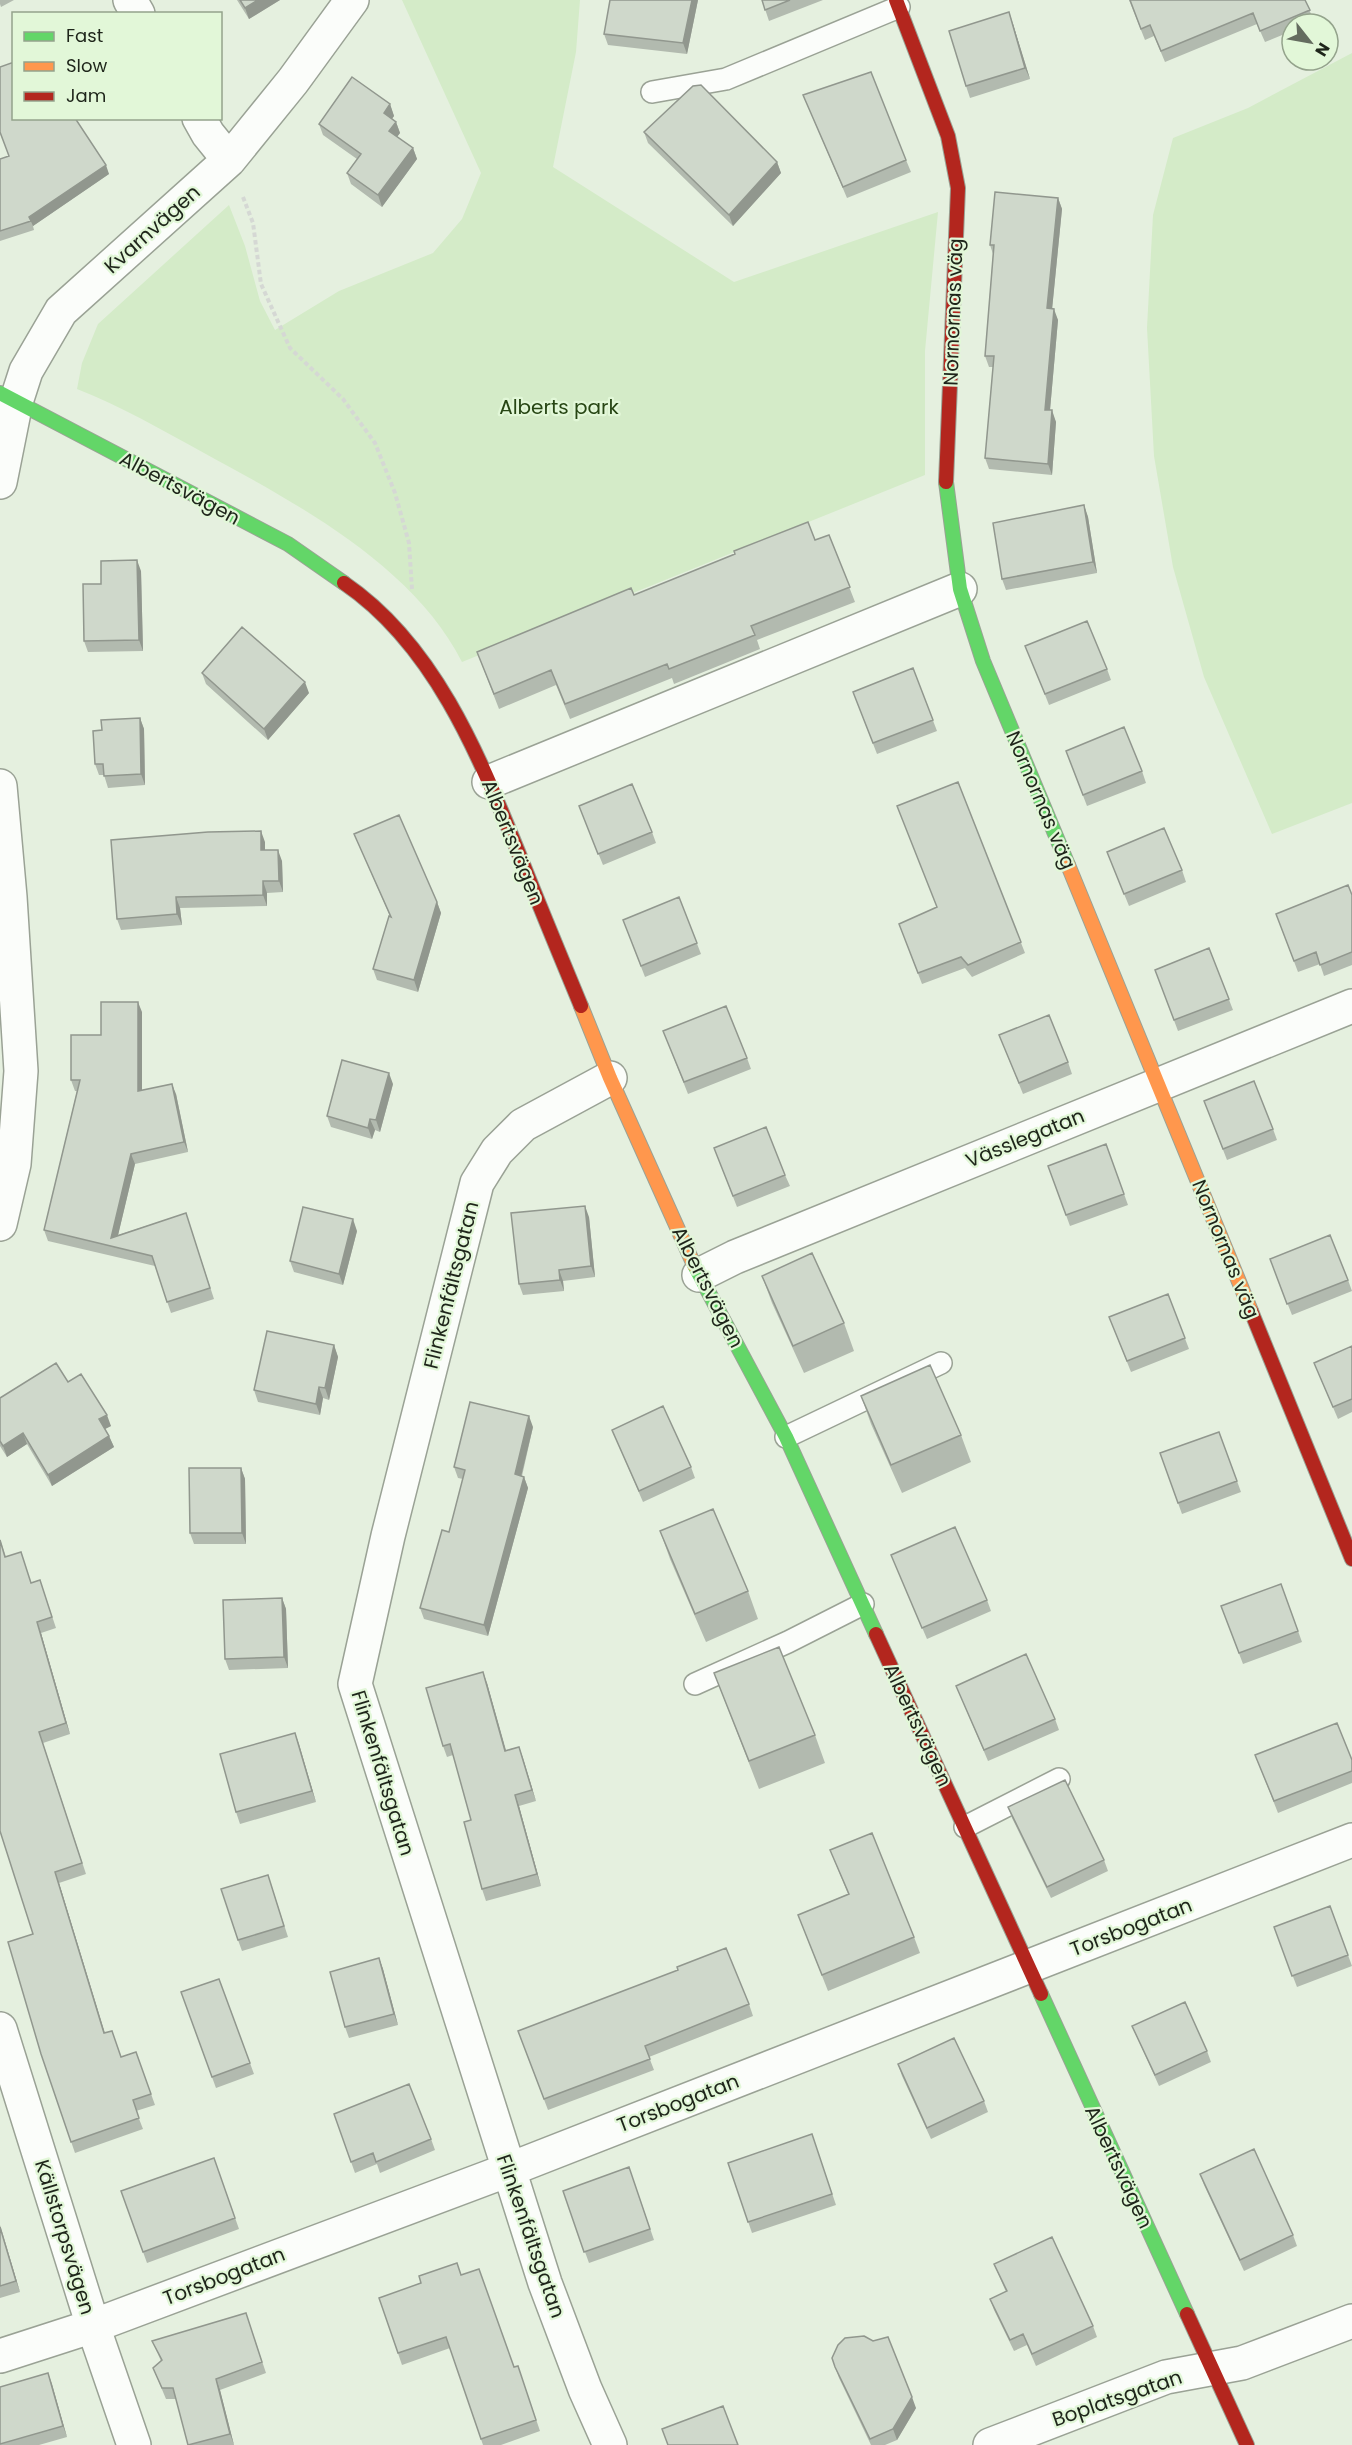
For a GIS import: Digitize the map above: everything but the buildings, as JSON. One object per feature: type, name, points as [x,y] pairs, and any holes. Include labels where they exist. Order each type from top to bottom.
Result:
[{"type":"street","name":"Kvarnvägen","points":[[0,482],[8,398],[61,311],[229,160],[293,81],[352,0]]},
{"type":"street","name":"Nornornas väg","points":[[903,2],[948,136],[958,188],[946,488],[960,589],[983,661],[1159,1083],[1352,1559]]},
{"type":"street","points":[[200,120],[229,160]]},
{"type":"street","name":"Albertsvägen","points":[[8,398],[288,544],[364,596],[404,636],[447,699],[489,782],[610,1078],[699,1275],[786,1437],[1247,2445]]},
{"type":"street","points":[[489,782],[960,589]]},
{"type":"street","points":[[0,786],[10,897],[21,1071],[14,1164],[0,1224]]},
{"type":"street","name":"Vässlegatan","points":[[699,1275],[746,1253],[1352,1006]]},
{"type":"street","name":"Flinkenfältsgatan","points":[[610,1078],[523,1125],[497,1151],[477,1182],[388,1536],[355,1684],[545,2283],[585,2389],[610,2445]]},
{"type":"street","name":"Torsbogatan","points":[[0,2356],[93,2326],[508,2170],[1352,1840]]},
{"type":"street","name":"Källstorpsvägen","points":[[0,2029],[93,2326],[134,2445]]},
{"type":"street","points":[[1212,2369],[1242,2363],[1352,2321]]},
{"type":"street","name":"Boplatsgatan","points":[[990,2445],[1166,2377],[1212,2369]]},
{"type":"lane","name":"Nornornas väg","points":[[652,92],[726,79],[903,2]]},
{"type":"lane","points":[[786,1437],[940,1363]]},
{"type":"lane","points":[[695,1683],[788,1642],[863,1604]]},
{"type":"lane","points":[[965,1827],[1059,1779]]},
{"type":"path","points":[[229,160],[252,223],[261,284],[290,348],[343,399],[375,443],[395,493],[410,543],[412,590],[404,636]]},
{"type":"green space","name":"Alberts park","points":[[402,0],[580,0],[576,52],[553,167],[734,282],[938,212],[925,351],[925,475],[462,662],[441,627],[414,595],[383,566],[349,540],[239,472],[110,403],[77,389],[82,363],[98,324],[229,205],[245,246],[260,301],[275,330],[339,291],[433,253],[462,219],[481,173]]},
{"type":"green space","points":[[1352,53],[1352,803],[1272,834],[1204,677],[1173,567],[1154,456],[1147,328],[1153,215],[1173,138],[1248,108],[1316,72],[1340,72],[1340,59]]},
{"type":"traffic: fast","points":[[0,393],[288,544],[344,583]]},
{"type":"traffic: fast","points":[[946,482],[960,589],[983,661],[1068,865]]},
{"type":"traffic: fast","points":[[694,1265],[786,1437],[876,1634]]},
{"type":"traffic: fast","points":[[1041,1994],[1187,2314]]},
{"type":"traffic: slow","points":[[1068,865],[1251,1311]]},
{"type":"traffic: slow","points":[[581,1006],[610,1078],[694,1265]]},
{"type":"traffic: jam","points":[[896,0],[948,136],[958,188],[946,482]]},
{"type":"traffic: jam","points":[[344,583],[376,608],[404,638],[429,670],[451,705],[488,779],[581,1006]]},
{"type":"traffic: jam","points":[[1251,1311],[1352,1559]]},
{"type":"traffic: jam","points":[[876,1634],[1041,1994]]},
{"type":"traffic: jam","points":[[1187,2314],[1247,2445]]}]
